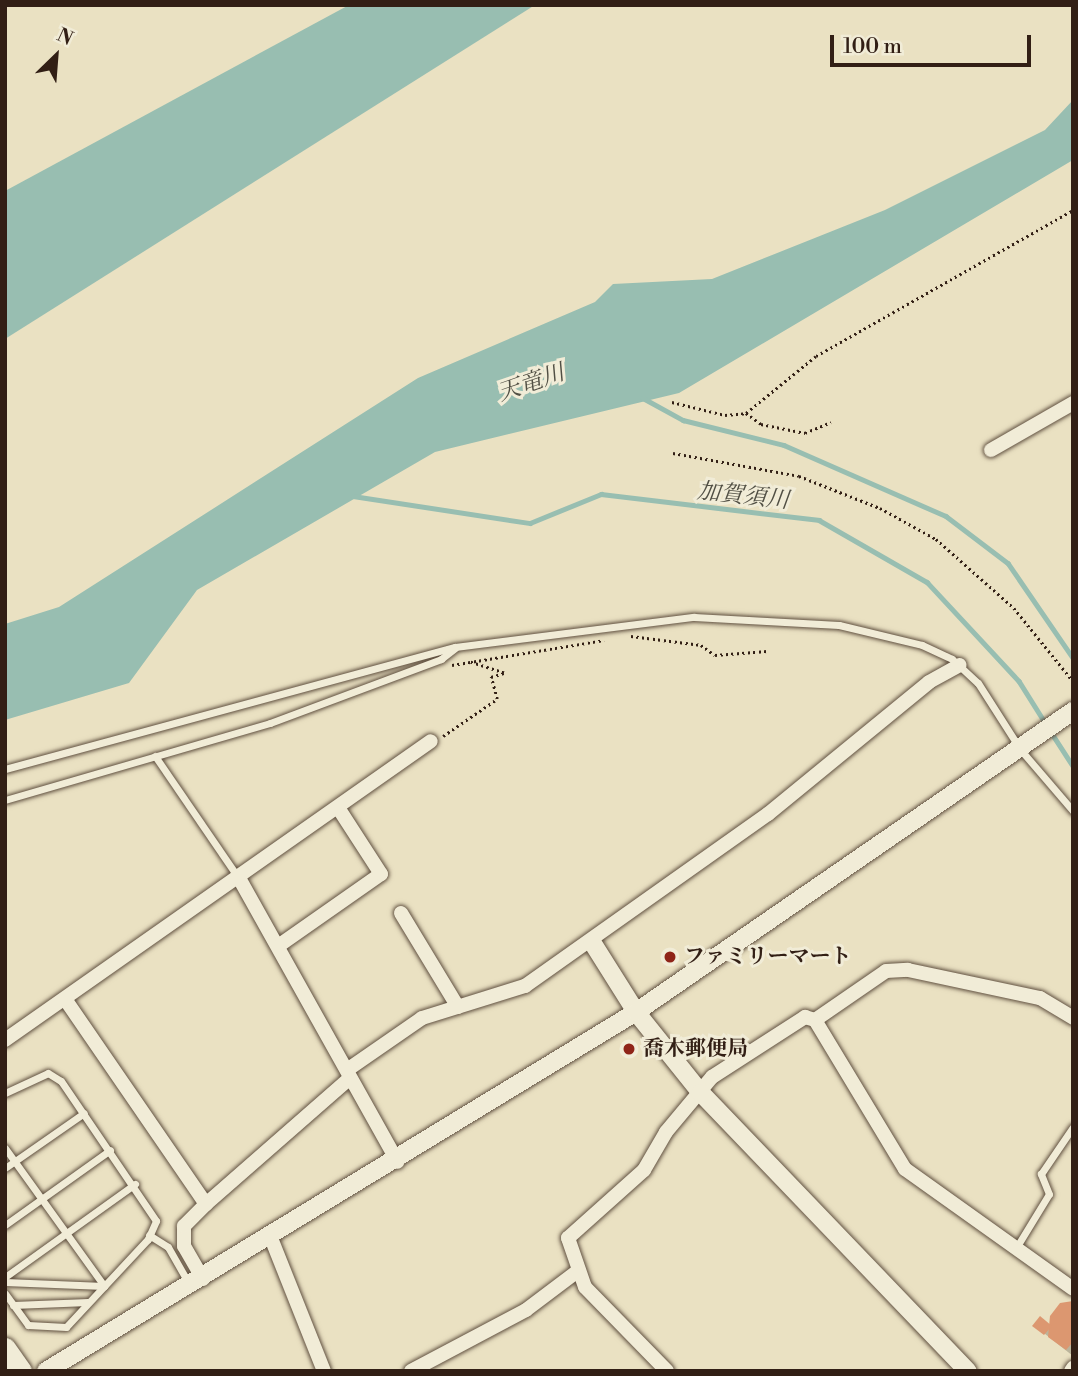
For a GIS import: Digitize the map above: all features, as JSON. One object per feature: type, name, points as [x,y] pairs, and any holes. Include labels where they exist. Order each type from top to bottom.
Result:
[{"type":"main road","points":[[5,1348],[21,1371]]},
{"type":"street","points":[[991,450],[1073,403]]},
{"type":"street","points":[[197,1283],[184,1246],[184,1226],[348,1074],[422,1018],[524,986],[592,942],[768,814],[929,682],[960,665]]},
{"type":"street","points":[[46,1371],[398,1162],[636,1012],[1024,748],[1073,711]]},
{"type":"street","points":[[5,1040],[339,809],[431,741]]},
{"type":"street","points":[[281,944],[381,874],[339,809]]},
{"type":"street","points":[[239,878],[281,944],[348,1074],[398,1162]]},
{"type":"street","points":[[401,913],[458,1007]]},
{"type":"street","points":[[592,942],[636,1012],[701,1093],[968,1371]]},
{"type":"street","points":[[816,1020],[886,971],[908,970],[1040,998],[1073,1018]]},
{"type":"street","points":[[65,999],[206,1204]]},
{"type":"street","points":[[667,1371],[585,1287],[568,1238],[644,1170],[666,1132],[701,1093],[763,1039],[804,1017],[816,1020],[905,1169],[1073,1289]]},
{"type":"street","points":[[271,1238],[324,1371]]},
{"type":"street","points":[[411,1371],[516,1316],[579,1270]]},
{"type":"lane","points":[[5,769],[455,647],[598,625],[775,618],[887,635],[960,665],[1073,811]]},
{"type":"lane","points":[[5,800],[270,723],[441,659],[455,647]]},
{"type":"lane","points":[[155,756],[239,878]]},
{"type":"lane","points":[[5,1093],[48,1073],[84,1113],[135,1184],[156,1221],[149,1235],[66,1327],[27,1325],[5,1293]]},
{"type":"lane","points":[[5,1168],[84,1113]]},
{"type":"lane","points":[[1016,1248],[1049,1194],[1041,1174],[1073,1127]]},
{"type":"lane","points":[[5,1148],[104,1286]]},
{"type":"lane","points":[[5,1225],[110,1150]]},
{"type":"lane","points":[[5,1277],[135,1184]]},
{"type":"lane","points":[[149,1235],[168,1247],[197,1283]]},
{"type":"lane","points":[[5,1283],[104,1286]]},
{"type":"lane","points":[[13,1305],[88,1302]]},
{"type":"path","points":[[672,402],[725,415],[746,413],[816,356],[1073,209]]},
{"type":"path","points":[[746,413],[761,424],[804,433],[831,422]]},
{"type":"path","points":[[673,453],[799,476],[925,533],[1014,608],[1073,681]]},
{"type":"path","points":[[442,667],[652,634],[715,655],[766,651]]},
{"type":"path","points":[[431,741],[497,699],[491,677],[503,673],[467,662]]},
{"type":"water","points":[[349,5],[535,5],[5,339],[5,191]]},
{"type":"water","name":"天竜川","points":[[1073,100],[1073,160],[679,393],[435,452],[197,590],[129,683],[5,720],[5,624],[59,607],[418,378],[595,302],[613,284],[712,279],[885,210],[1045,130]]},
{"type":"building","points":[[1073,1301],[1073,1342],[1066,1350],[1048,1337],[1050,1316],[1060,1303]]},
{"type":"building","points":[[1040,1316],[1052,1326],[1044,1335],[1032,1326]]},
{"type":"waterway","points":[[643,398],[683,420],[784,445],[946,516],[1008,563],[1073,658]]},
{"type":"waterway","name":"加賀須川","points":[[353,496],[530,523],[601,494],[819,520],[927,582],[1019,681],[1046,724]]},
{"type":"waterway","name":"加賀須川","points":[[1051,732],[1073,766]]},
{"type":"place","name":"ファミリーマート","points":[[670,957]]},
{"type":"place","name":"喬木郵便局","points":[[629,1049]]}]
